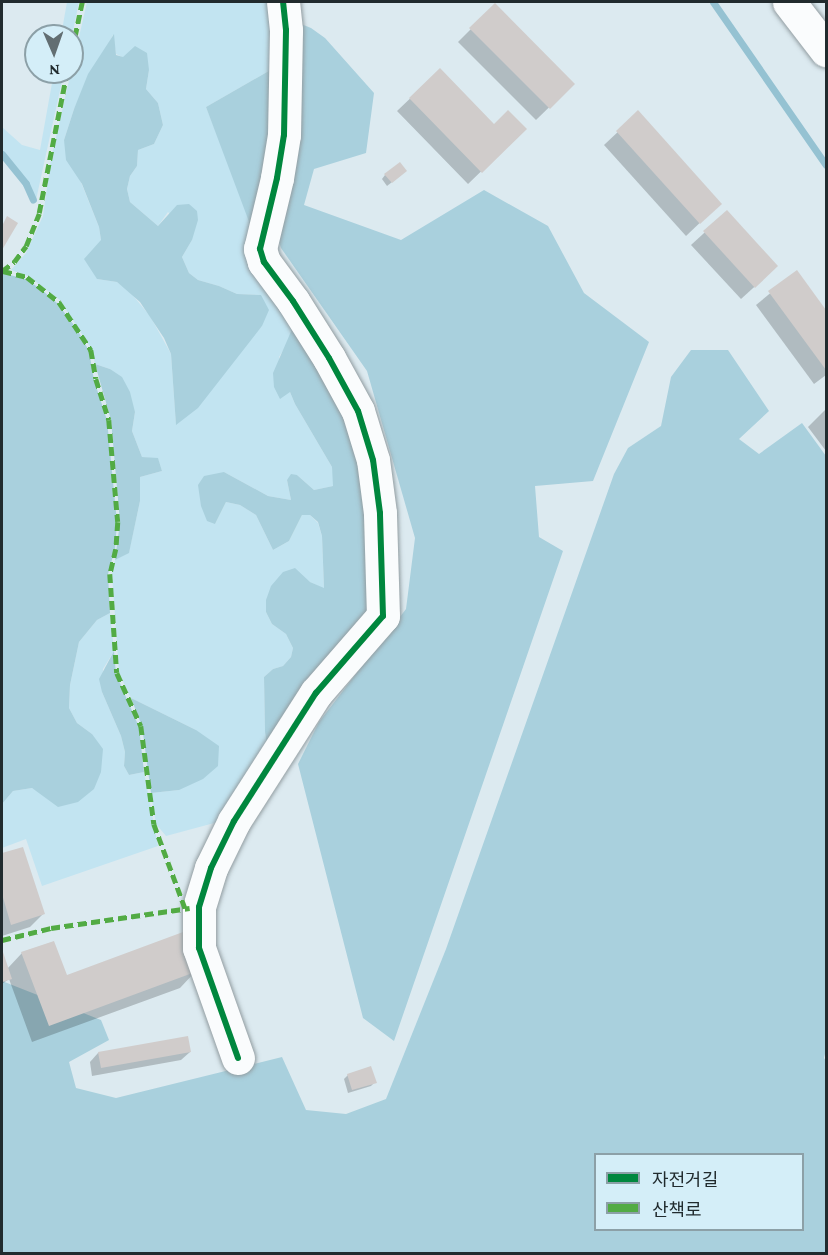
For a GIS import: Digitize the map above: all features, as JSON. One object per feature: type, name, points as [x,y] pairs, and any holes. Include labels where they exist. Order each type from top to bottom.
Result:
[{"type":"street","points":[[238,1059],[199,948],[199,907],[211,868],[234,821],[310,702],[383,616],[380,513],[373,460],[358,411],[311,330],[264,262],[260,249],[277,178],[284,135],[286,30],[283,2]]},
{"type":"street","points":[[789,2],[826,50]]},
{"type":"shaded area","points":[[67,2],[79,2],[74,24],[63,24]]},
{"type":"shaded area","points":[[87,2],[279,2],[281,64],[206,107],[293,327],[291,338],[279,357],[290,392],[332,467],[334,478],[333,486],[314,490],[297,475],[287,480],[291,500],[268,496],[224,472],[215,524],[226,502],[240,505],[256,515],[273,550],[289,541],[302,515],[310,515],[318,523],[322,536],[324,589],[310,582],[266,612],[272,624],[286,634],[293,648],[291,657],[283,666],[273,669],[264,677],[265,732],[268,753],[229,819],[166,836],[156,824],[151,793],[179,790],[196,730],[131,698],[119,673],[112,574],[115,560],[129,552],[140,501],[140,477],[162,471],[158,459],[142,457],[132,431],[135,412],[110,369],[95,364],[92,350],[60,300],[28,276],[11,270],[26,253],[43,216],[51,159],[68,84],[84,84],[84,24],[82,24]],"holes":[[[113,35],[116,54],[149,70],[146,89],[158,103],[163,125],[154,144],[138,150],[137,166],[130,176],[127,189],[130,202],[158,226],[168,212],[192,240],[182,257],[189,273],[198,280],[237,294],[261,295],[262,326],[176,424],[171,354],[150,316],[130,292],[117,282],[97,279],[101,240],[99,227],[64,140],[74,109]]]},
{"type":"shaded area","points":[[301,24],[325,38],[374,93],[366,153],[314,169],[304,205],[401,240],[484,190],[548,226],[584,293],[649,342],[593,481],[535,486],[539,537],[563,551],[394,1041],[363,1018],[298,764],[319,722],[406,609],[415,538],[367,371],[281,248],[276,232]]},
{"type":"shaded area","points":[[114,34],[116,55],[123,57],[135,46],[147,53],[149,70],[146,89],[158,103],[163,125],[154,144],[138,150],[137,166],[130,176],[127,189],[130,202],[158,226],[177,205],[189,204],[197,211],[198,220],[192,240],[182,257],[189,273],[198,280],[237,294],[261,295],[269,310],[262,326],[198,408],[176,425],[171,354],[164,338],[140,302],[117,282],[97,279],[84,259],[101,240],[99,227],[82,184],[66,160],[64,140],[88,74]]},
{"type":"shaded area","points":[[281,64],[260,251],[206,107]]},
{"type":"shaded area","points":[[52,84],[61,84],[36,200],[29,183],[2,150],[2,127],[22,145],[40,150]]},
{"type":"shaded area","points":[[2,273],[26,279],[42,290],[57,303],[77,329],[89,351],[94,380],[107,420],[117,522],[115,549],[108,574],[110,613],[97,620],[79,642],[70,685],[69,708],[77,723],[92,734],[103,749],[101,772],[94,789],[78,802],[58,807],[32,788],[13,791],[2,804]]},
{"type":"shaded area","points":[[293,327],[359,409],[376,607],[268,753],[265,732],[264,677],[273,669],[283,666],[291,657],[293,648],[286,634],[272,624],[266,612],[266,600],[271,586],[283,572],[295,568],[310,582],[324,588],[322,536],[318,522],[310,515],[302,515],[289,541],[273,550],[256,515],[240,505],[226,502],[215,524],[207,521],[201,506],[198,485],[204,476],[224,472],[268,496],[291,500],[287,480],[291,474],[297,475],[314,490],[333,486],[332,467],[290,392],[280,399],[274,387],[273,373]]},
{"type":"shaded area","points":[[691,350],[728,350],[769,411],[739,439],[759,454],[802,423],[826,456],[826,1050],[824,1058],[826,1061],[826,1253],[2,1253],[2,981],[101,1020],[109,1040],[69,1062],[76,1088],[116,1098],[282,1057],[306,1110],[346,1114],[386,1099],[446,949],[614,474],[628,448],[661,426],[671,377]]},
{"type":"shaded area","points":[[95,364],[110,369],[122,377],[130,392],[135,412],[132,431],[142,457],[158,458],[162,471],[140,477],[140,501],[129,553],[115,560],[120,522],[111,420]]},
{"type":"shaded area","points":[[110,613],[114,651],[103,669],[102,692],[121,736],[125,752],[124,766],[129,775],[144,772],[158,846],[42,886],[26,839],[2,848],[2,804],[13,791],[32,788],[47,797],[92,734],[77,723],[69,708],[70,685],[79,642],[97,620]]},
{"type":"shaded area","points":[[114,651],[116,674],[139,727],[144,772],[129,775],[124,766],[125,752],[121,736],[102,692],[99,679]]},
{"type":"shaded area","points":[[131,698],[196,730],[219,746],[218,766],[203,779],[179,790],[151,793],[142,726]]},
{"type":"building","points":[[495,3],[575,84],[550,109],[469,28]]},
{"type":"building","points":[[440,68],[494,124],[508,110],[527,129],[482,173],[409,98]]},
{"type":"building","points":[[638,110],[722,204],[700,224],[616,131]]},
{"type":"building","points":[[400,162],[407,171],[392,183],[384,174]]},
{"type":"building","points":[[727,210],[778,266],[755,288],[703,231]]},
{"type":"building","points":[[7,216],[18,223],[2,250],[2,226]]},
{"type":"building","points":[[797,270],[826,310],[826,370],[768,291]]},
{"type":"building","points":[[23,847],[45,914],[11,925],[2,894],[2,853]]},
{"type":"building","points":[[183,932],[198,971],[49,1026],[21,952],[54,941],[67,975]]},
{"type":"building","points":[[2,949],[12,979],[2,982]]},
{"type":"building","points":[[188,1036],[191,1052],[101,1068],[98,1052]]},
{"type":"building","points":[[371,1066],[377,1083],[352,1090],[347,1074]]},
{"type":"waterway","points":[[713,2],[826,165]]},
{"type":"waterway","points":[[2,154],[26,184],[33,200]]},
{"type":"marked path","points":[[77,24],[82,2]]},
{"type":"marked path","points":[[2,271],[14,262],[26,246],[39,213],[65,84]]},
{"type":"marked path","points":[[3,271],[27,277],[59,302],[91,350],[96,379],[109,420],[118,522],[116,549],[110,574],[117,673],[141,726],[154,824],[185,908]]},
{"type":"marked path","points":[[2,940],[51,928],[190,908]]},
{"type":"cycle path","points":[[238,1058],[199,948],[199,907],[211,868],[234,821],[316,693],[383,616],[380,513],[373,460],[358,411],[329,358],[293,301],[264,262],[260,249],[277,178],[284,135],[286,30],[283,2]]}]
